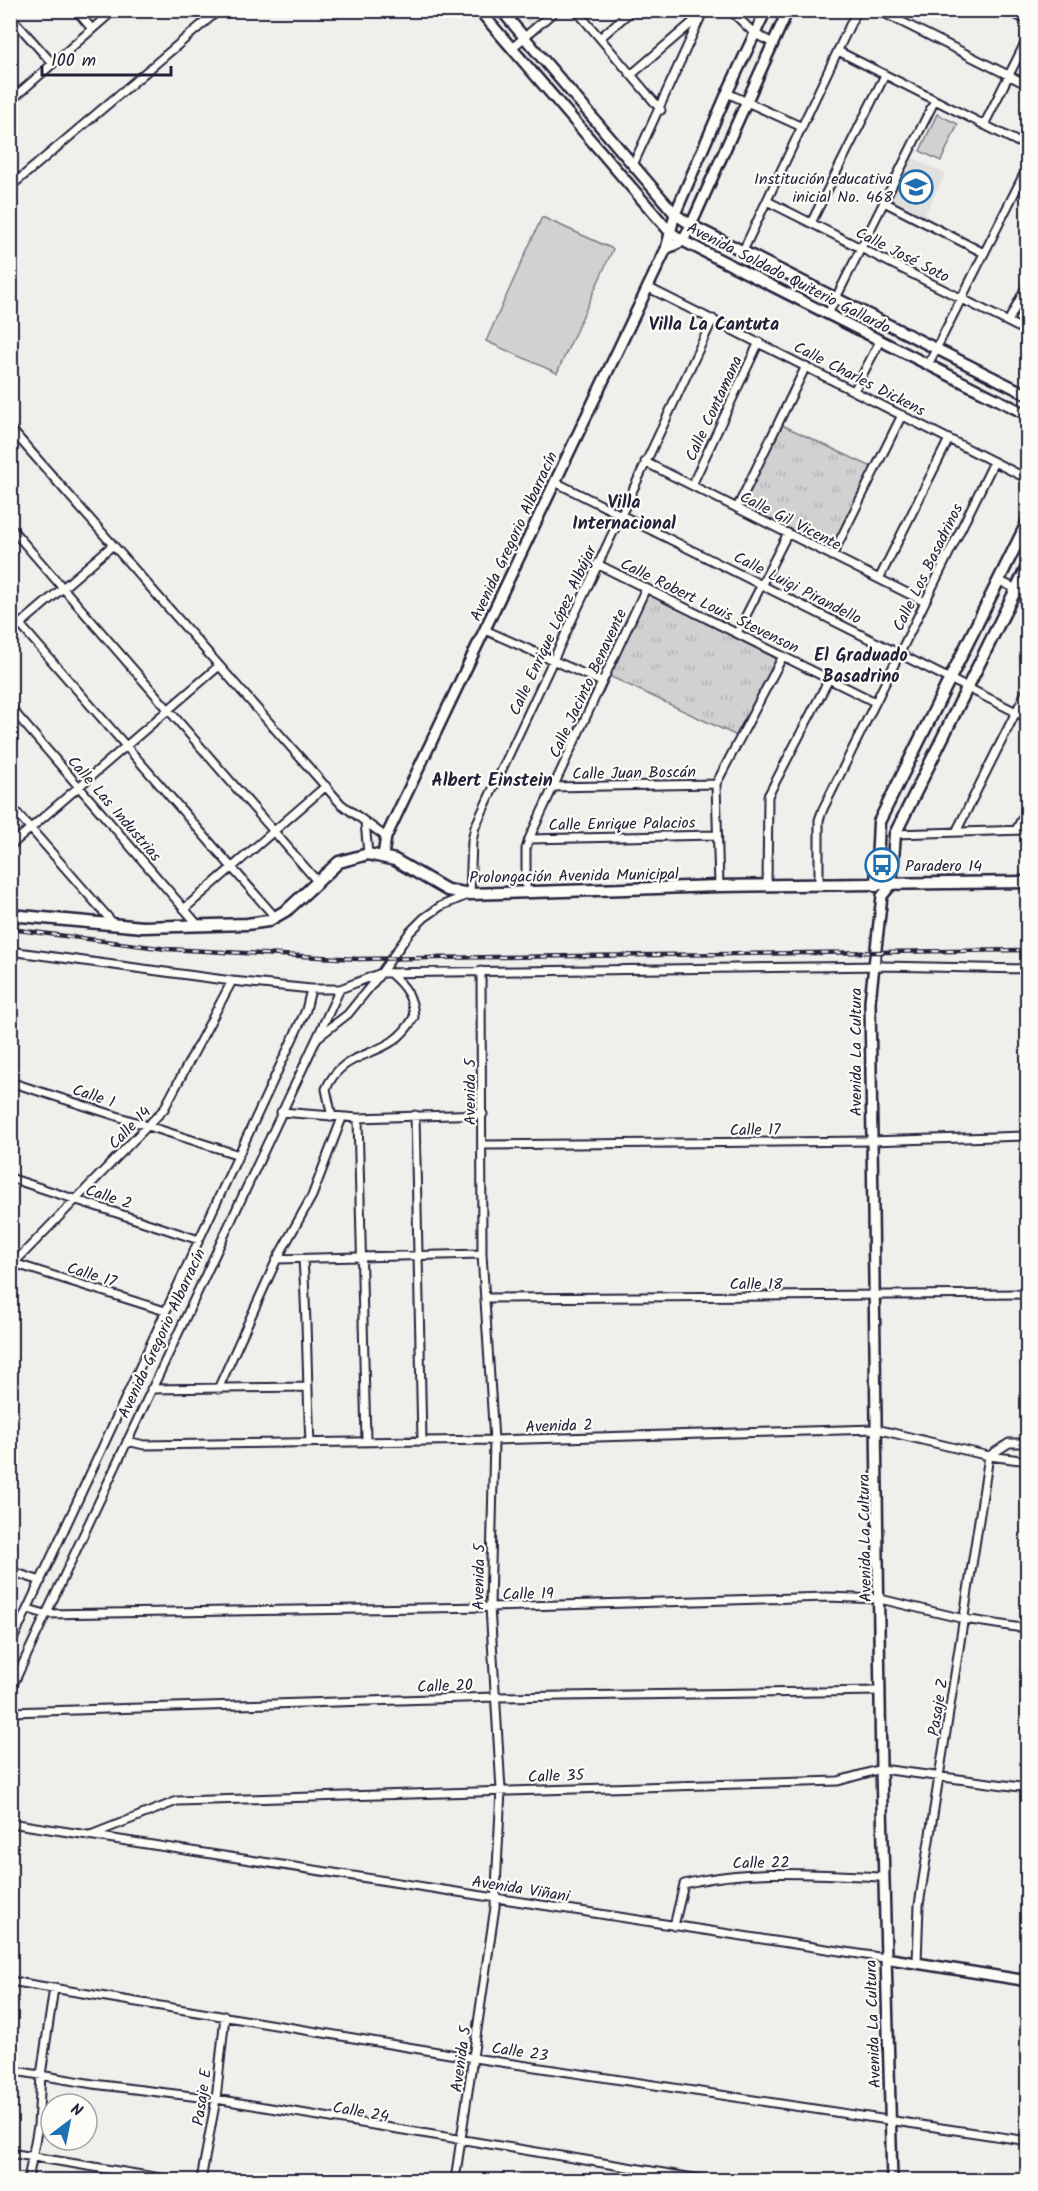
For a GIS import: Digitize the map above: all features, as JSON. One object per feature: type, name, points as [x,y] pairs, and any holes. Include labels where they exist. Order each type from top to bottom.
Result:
[{"type":"main road","points":[[876,886],[879,822],[1028,521]]},
{"type":"main road","points":[[891,885],[895,834],[1028,565]]},
{"type":"main road","name":"Prolongación Avenida Municipal","points":[[10,915],[115,926],[247,924],[275,917],[292,905],[316,880],[346,859],[368,854],[383,855],[447,890],[470,894],[719,886],[876,886],[1028,882]]},
{"type":"street","points":[[76,10],[92,29]]},
{"type":"street","points":[[10,101],[114,10]]},
{"type":"street","points":[[10,188],[219,10]]},
{"type":"street","name":"Avenida Soldado Quiterio Gallardo","points":[[479,10],[669,231],[683,241],[1028,415]]},
{"type":"street","name":"Avenida Soldado Quiterio Gallardo","points":[[501,10],[675,214],[691,225],[1027,395]]},
{"type":"street","points":[[512,48],[556,10]]},
{"type":"street","points":[[576,10],[661,110]]},
{"type":"street","points":[[600,38],[632,10]]},
{"type":"street","points":[[730,10],[755,34],[773,43]]},
{"type":"street","name":"Avenida Gregorio Albarracín","points":[[383,855],[387,837],[666,249],[675,214],[727,93],[766,10]]},
{"type":"street","points":[[666,249],[683,241],[788,10]]},
{"type":"street","points":[[743,251],[857,10]]},
{"type":"street","points":[[878,10],[1028,85]]},
{"type":"street","points":[[1007,10],[1028,21]]},
{"type":"street","points":[[631,75],[704,12]]},
{"type":"street","points":[[633,165],[661,110],[704,12]]},
{"type":"street","points":[[10,16],[53,64]]},
{"type":"street","points":[[984,125],[1028,37]]},
{"type":"street","points":[[838,51],[1028,147]]},
{"type":"street","points":[[811,223],[885,75]]},
{"type":"street","points":[[727,93],[802,128]]},
{"type":"street","points":[[828,314],[935,100]]},
{"type":"street","points":[[928,365],[1028,166]]},
{"type":"street","name":"Calle José Soto","points":[[767,201],[1028,332]]},
{"type":"street","points":[[884,202],[984,253]]},
{"type":"street","points":[[1008,322],[1028,283]]},
{"type":"street","name":"Calle Charles Dickens","points":[[647,287],[1028,478]]},
{"type":"street","name":"Calle Enrique López Albújar","points":[[470,894],[472,841],[476,827],[713,319]]},
{"type":"street","points":[[854,391],[880,341]]},
{"type":"street","name":"Calle Contamana","points":[[692,485],[759,342]]},
{"type":"street","points":[[737,508],[806,366]]},
{"type":"street","points":[[832,556],[902,415]]},
{"type":"street","points":[[10,429],[341,804],[387,837]]},
{"type":"street","points":[[879,579],[949,439]]},
{"type":"street","name":"Calle Gil Vicente","points":[[645,462],[925,602]]},
{"type":"street","name":"Calle Los Basadrinos","points":[[819,885],[819,820],[822,809],[994,462]]},
{"type":"street","name":"Calle Luigi Pirandello","points":[[555,482],[1028,718]]},
{"type":"street","points":[[10,527],[316,880]]},
{"type":"street","points":[[737,633],[788,533]]},
{"type":"street","points":[[10,633],[113,545]]},
{"type":"street","name":"Calle Robert Louis Stevenson","points":[[597,564],[875,702]]},
{"type":"street","points":[[998,580],[1028,595]]},
{"type":"street","name":"Calle Jacinto Benavente","points":[[526,892],[526,849],[529,839],[646,588]]},
{"type":"street","points":[[10,613],[275,917]]},
{"type":"street","points":[[485,630],[602,682]]},
{"type":"street","points":[[719,886],[716,784],[783,656]]},
{"type":"street","points":[[10,846],[219,666]]},
{"type":"street","points":[[768,886],[768,796],[829,679]]},
{"type":"street","points":[[956,832],[1028,688]]},
{"type":"street","name":"Calle Las Industrias","points":[[10,707],[199,926]]},
{"type":"street","name":"Calle Juan Boscán","points":[[552,787],[716,784]]},
{"type":"street","points":[[184,909],[326,786]]},
{"type":"street","points":[[10,806],[115,926]]},
{"type":"street","points":[[1016,830],[1028,807]]},
{"type":"street","points":[[365,822],[368,854]]},
{"type":"street","points":[[895,834],[1028,830]]},
{"type":"street","name":"Calle Enrique Palacios","points":[[529,839],[716,835]]},
{"type":"street","points":[[876,886],[882,896],[891,885]]},
{"type":"street","points":[[315,1040],[348,1014],[410,932],[424,918],[441,906],[470,894]]},
{"type":"street","name":"Avenida La Cultura","points":[[882,896],[872,967],[870,1141],[880,1599],[883,1877],[892,2181]]},
{"type":"street","points":[[10,951],[232,981],[311,989],[339,988],[381,973],[872,967],[1028,969]]},
{"type":"street","name":"Avenida 5","points":[[455,2181],[495,1900],[501,1790],[490,1607],[494,1440],[482,1254],[482,971]]},
{"type":"street","points":[[332,1117],[326,1089],[337,1069],[358,1057],[388,1046],[404,1034],[414,1017],[411,998],[406,989],[390,973]]},
{"type":"street","name":"Calle 14","points":[[12,1264],[148,1128],[168,1103],[232,981]]},
{"type":"street","name":"Avenida Gregorio Albarracín","points":[[10,1691],[339,988]]},
{"type":"street","name":"Avenida Gregorio Albarracín","points":[[10,1646],[306,1010],[311,989]]},
{"type":"street","name":"Calle 1","points":[[10,1082],[148,1128],[239,1155]]},
{"type":"street","points":[[281,1112],[342,1118],[483,1114]]},
{"type":"street","points":[[415,1115],[422,1440]]},
{"type":"street","points":[[218,1389],[278,1259],[312,1196],[342,1118]]},
{"type":"street","points":[[358,1118],[366,1440]]},
{"type":"street","name":"Calle 17","points":[[483,1145],[870,1141],[1028,1136]]},
{"type":"street","name":"Calle 2","points":[[10,1178],[199,1240]]},
{"type":"street","points":[[278,1259],[482,1254]]},
{"type":"street","points":[[303,1259],[308,1333],[307,1387],[310,1443]]},
{"type":"street","name":"Calle 17","points":[[12,1264],[165,1311]]},
{"type":"street","name":"Calle 18","points":[[486,1298],[1028,1294]]},
{"type":"street","points":[[151,1389],[307,1387]]},
{"type":"street","name":"Avenida 2","points":[[126,1441],[144,1445],[310,1443],[876,1429],[990,1455],[1028,1461]]},
{"type":"street","points":[[990,1455],[1009,1443],[1028,1443]]},
{"type":"street","name":"Pasaje Z","points":[[916,1962],[919,1905],[990,1455]]},
{"type":"street","points":[[10,1571],[41,1581]]},
{"type":"street","name":"Calle 19","points":[[28,1609],[45,1614],[490,1607],[827,1598],[880,1599],[964,1619],[1028,1629]]},
{"type":"street","name":"Calle 20","points":[[10,1712],[496,1696],[880,1691]]},
{"type":"street","name":"Calle 35","points":[[88,1836],[177,1801],[838,1781],[881,1769],[1028,1788]]},
{"type":"street","name":"Avenida Viñani","points":[[10,1823],[1028,1981]]},
{"type":"street","name":"Calle 22","points":[[674,1926],[684,1884],[716,1876],[834,1874],[883,1877]]},
{"type":"street","name":"Calle 23","points":[[10,1981],[474,2058],[1028,2141]]},
{"type":"street","points":[[28,2181],[38,2126],[41,2075],[54,1988]]},
{"type":"street","name":"Pasaje E","points":[[201,2181],[216,2100],[225,2016]]},
{"type":"street","name":"Calle 24","points":[[10,2070],[216,2100],[706,2181]]},
{"type":"street","points":[[10,2153],[172,2181]]},
{"type":"shaded area","points":[[517,11],[551,11],[531,27]]},
{"type":"shaded area","name":"Institución educativa inicial No. 468","points":[[909,156],[945,174],[923,218],[887,200]]},
{"type":"green space","points":[[937,114],[958,124],[941,161],[920,151]]},
{"type":"green space","points":[[542,217],[613,249],[557,373],[486,341]]},
{"type":"green space","points":[[782,425],[872,467],[831,551],[742,505]]},
{"type":"green space","points":[[648,594],[777,659],[737,736],[609,676]]},
{"type":"railway","points":[[10,929],[167,949],[359,959],[1028,950]]},
{"type":"place","name":"Institución educativa inicial No. 468","points":[[916,187]]},
{"type":"place","name":"Paradero 14","points":[[882,865]]},
{"type":"district","name":"Villa La Cantuta","points":[[714,324]]},
{"type":"district","name":"Villa Internacional","points":[[624,512]]},
{"type":"district","name":"El Graduado Basadrino","points":[[861,665]]},
{"type":"district","name":"Albert Einstein","points":[[492,780]]}]
